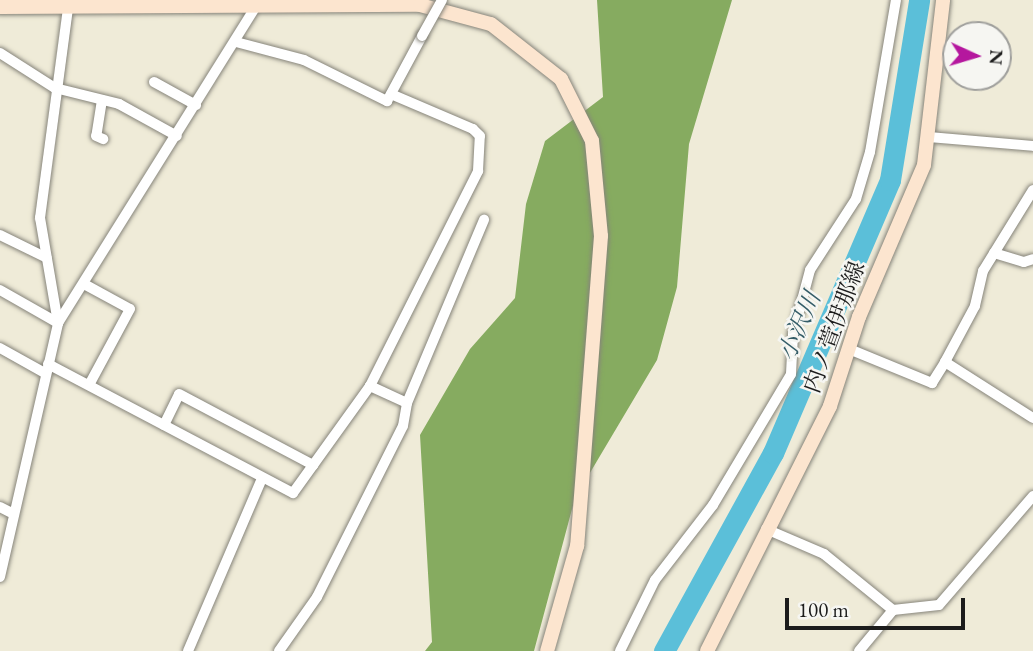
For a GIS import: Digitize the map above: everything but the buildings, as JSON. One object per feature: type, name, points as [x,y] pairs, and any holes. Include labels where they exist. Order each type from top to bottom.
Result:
[{"type":"street","points":[[236,42],[304,60],[387,102],[442,0]]},
{"type":"street","points":[[620,651],[655,580],[713,505],[791,374],[793,334],[810,270],[856,199],[870,152],[895,0]]},
{"type":"street","name":"内ノ萱伊那線","points":[[707,651],[830,406],[929,137],[943,0]]},
{"type":"street","points":[[0,578],[10,512],[58,323],[258,3]]},
{"type":"street","points":[[0,7],[258,3],[420,5],[464,13],[526,46],[578,107],[599,177],[601,236],[576,546],[547,651]]},
{"type":"street","points":[[58,323],[40,218],[55,88],[69,5]]},
{"type":"street","points":[[0,53],[55,88],[102,100],[177,136]]},
{"type":"street","points":[[153,82],[196,105]]},
{"type":"street","points":[[0,348],[89,385],[293,493],[370,386],[478,171],[480,136],[391,94]]},
{"type":"street","points":[[102,100],[96,136],[103,139]]},
{"type":"street","points":[[929,137],[1033,146]]},
{"type":"street","points":[[849,349],[933,383],[994,253],[1033,190]]},
{"type":"street","points":[[279,651],[317,597],[403,426],[407,403],[484,220]]},
{"type":"street","points":[[0,235],[47,258]]},
{"type":"street","points":[[994,253],[1024,262],[1033,259]]},
{"type":"street","points":[[84,284],[130,309],[89,385]]},
{"type":"street","points":[[0,290],[58,323]]},
{"type":"street","points":[[945,362],[1033,418]]},
{"type":"street","points":[[370,386],[407,403]]},
{"type":"street","points":[[164,425],[179,394],[313,466]]},
{"type":"street","points":[[188,651],[262,478]]},
{"type":"street","points":[[859,651],[892,610],[946,601],[1033,496]]},
{"type":"street","points":[[0,507],[10,512]]},
{"type":"street","points":[[766,529],[824,554],[892,610]]},
{"type":"green space","points":[[597,0],[732,0],[689,144],[677,287],[657,360],[575,498],[534,651],[425,651],[432,642],[420,435],[470,349],[515,298],[526,204],[545,141],[603,97]]},
{"type":"waterway","name":"小沢川","points":[[664,651],[773,453],[890,180],[919,0]]}]
